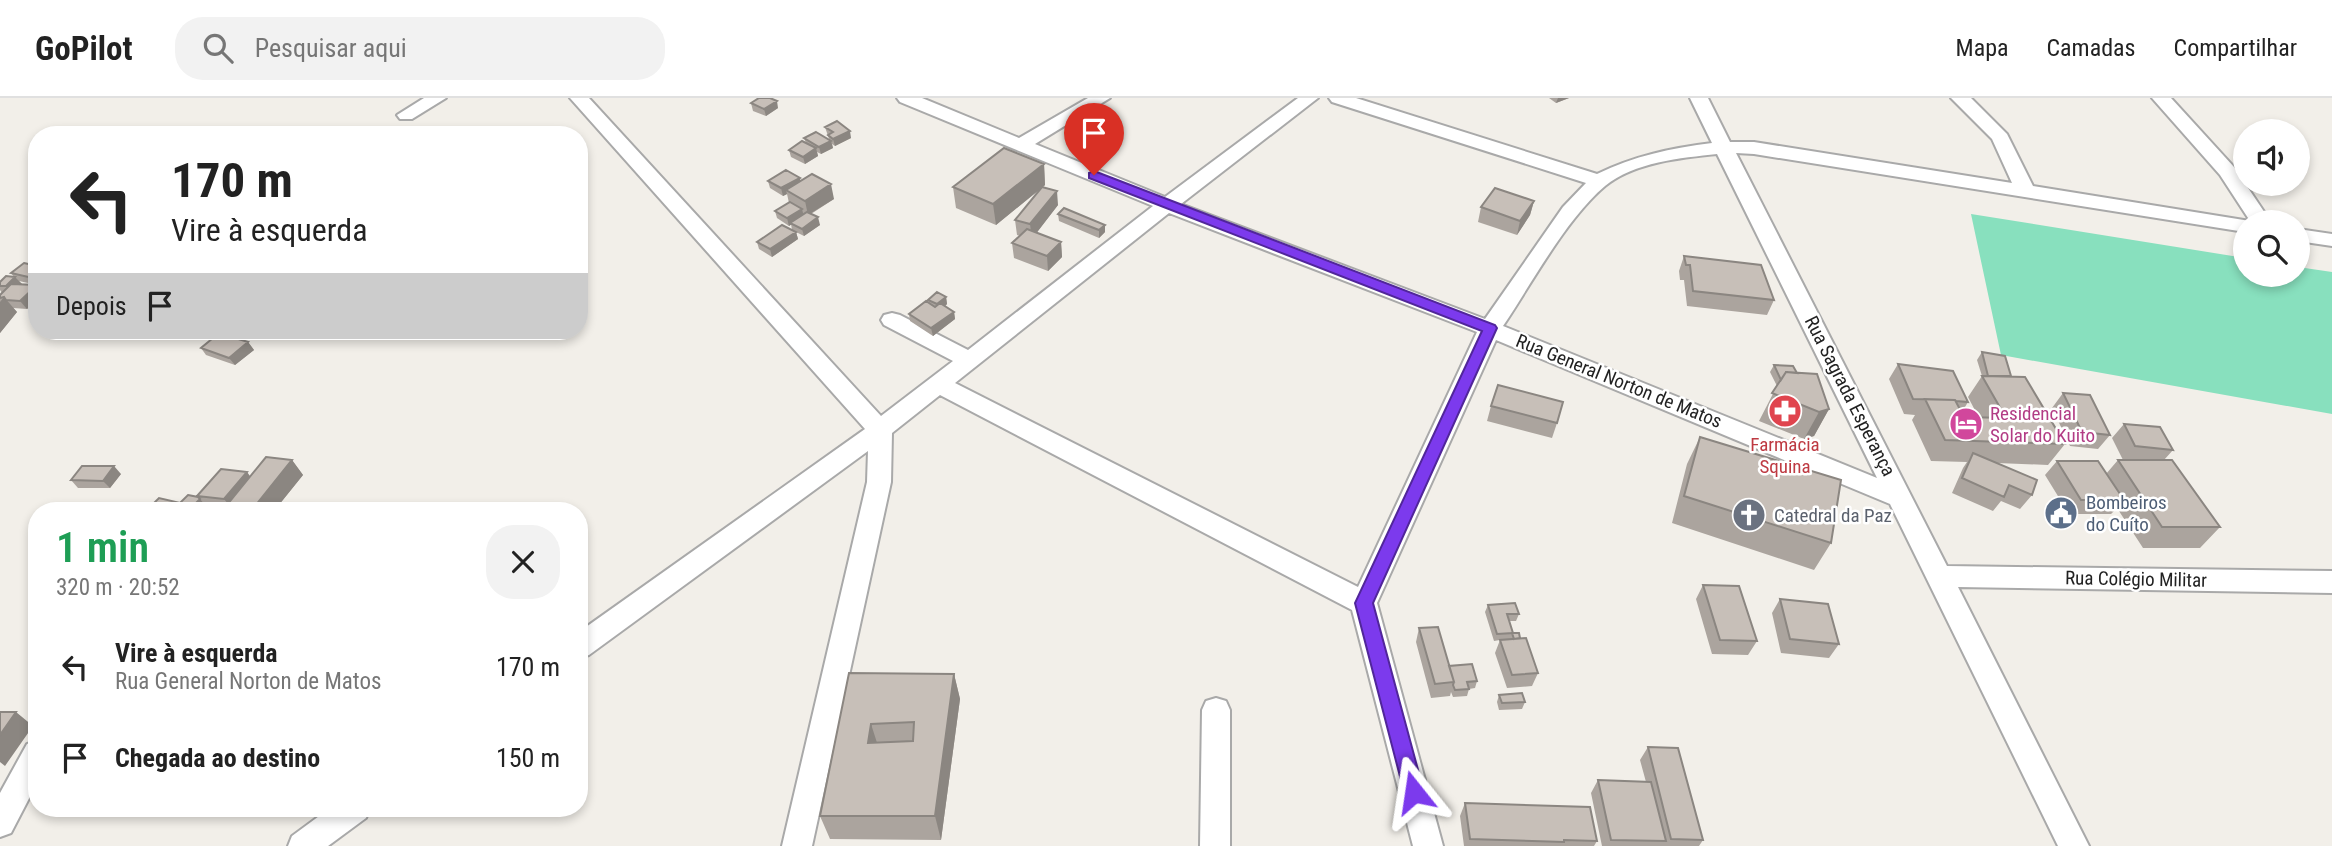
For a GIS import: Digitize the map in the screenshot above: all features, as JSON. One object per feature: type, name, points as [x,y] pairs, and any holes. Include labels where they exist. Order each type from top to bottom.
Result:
[{"type":"street","points":[[406,115],[437,98]]},
{"type":"street","points":[[579,98],[880,430],[879,482],[797,846]]},
{"type":"street","name":"Rua General Norton de Matos","points":[[906,98],[1167,205],[1490,328],[1901,498]]},
{"type":"street","points":[[1020,145],[1101,98]]},
{"type":"street","points":[[588,641],[880,430],[1167,205],[1310,98]]},
{"type":"street","points":[[1338,98],[1599,181]]},
{"type":"street","name":"Rua Sagrada Esperança","points":[[1699,98],[2074,846]]},
{"type":"street","points":[[1959,98],[1996,130],[2010,150],[2024,189]]},
{"type":"street","points":[[2161,98],[2227,171],[2253,210]]},
{"type":"street","points":[[1429,846],[1364,603],[1490,328],[1570,211],[1599,181],[1633,164],[1678,153],[1725,147],[1780,150],[2233,224]]},
{"type":"street","points":[[2310,236],[2332,240]]},
{"type":"street","points":[[892,320],[969,360]]},
{"type":"street","points":[[938,384],[1364,603]]},
{"type":"street","name":"Rua Colégio Militar","points":[[1940,576],[2332,582]]},
{"type":"street","points":[[1215,846],[1216,710]]},
{"type":"street","points":[[0,823],[28,770]]},
{"type":"street","points":[[303,846],[343,817]]},
{"type":"green space","points":[[1971,214],[2233,256],[2233,287],[2310,287],[2310,269],[2332,272],[2332,414],[2001,355]]},
{"type":"building","points":[[759,98],[777,101],[764,109],[751,103]]},
{"type":"building","points":[[837,121],[850,131],[833,139],[828,135],[833,132],[825,127]]},
{"type":"building","points":[[816,132],[831,141],[819,147],[804,138]]},
{"type":"building","points":[[802,141],[816,148],[803,157],[789,150]]},
{"type":"building","points":[[1004,148],[1044,164],[993,204],[953,187]]},
{"type":"building","points":[[786,170],[800,178],[781,188],[768,181]]},
{"type":"building","points":[[812,174],[831,184],[805,201],[786,190]]},
{"type":"building","points":[[1042,187],[1057,191],[1030,224],[1015,220]]},
{"type":"building","points":[[1495,188],[1534,201],[1520,221],[1481,207]]},
{"type":"building","points":[[790,202],[802,209],[787,218],[775,211]]},
{"type":"building","points":[[1064,208],[1105,225],[1099,230],[1058,214]]},
{"type":"building","points":[[807,212],[818,217],[802,229],[790,223]]},
{"type":"building","points":[[782,225],[796,232],[770,249],[757,242]]},
{"type":"building","points":[[1027,229],[1061,242],[1047,256],[1012,243]]},
{"type":"building","points":[[1684,256],[1761,265],[1774,300],[1693,291],[1690,265],[1686,265]]},
{"type":"building","points":[[24,263],[28,264],[28,277],[11,273]]},
{"type":"building","points":[[6,276],[15,277],[6,286],[0,286],[0,282]]},
{"type":"building","points":[[11,284],[28,285],[28,293],[20,301],[6,300],[4,297],[0,298]]},
{"type":"building","points":[[937,292],[946,297],[937,304],[928,300]]},
{"type":"building","points":[[926,301],[935,307],[940,303],[954,312],[931,328],[909,314]]},
{"type":"building","points":[[211,340],[248,342],[229,358],[201,348]]},
{"type":"building","points":[[1982,352],[2005,356],[2011,376],[1988,376]]},
{"type":"building","points":[[1898,364],[1953,371],[1968,402],[1913,399]]},
{"type":"building","points":[[1774,365],[1793,366],[1797,373],[1786,372],[1781,380]]},
{"type":"building","points":[[1786,372],[1817,374],[1829,409],[1819,412],[1772,393]]},
{"type":"building","points":[[1982,376],[2025,377],[2065,444],[1945,440],[1925,399],[1955,400],[1964,417],[2006,418]]},
{"type":"building","points":[[1498,385],[1563,402],[1557,423],[1491,406]]},
{"type":"building","points":[[2063,393],[2090,395],[2110,435],[2082,432]]},
{"type":"building","points":[[2124,424],[2160,427],[2173,450],[2135,446]]},
{"type":"building","points":[[1700,437],[1841,480],[1831,543],[1684,496]]},
{"type":"building","points":[[1973,453],[2037,480],[2032,495],[2009,485],[2004,497],[1962,478]]},
{"type":"building","points":[[266,457],[292,460],[258,502],[229,502]]},
{"type":"building","points":[[2118,460],[2172,460],[2220,527],[2162,527]]},
{"type":"building","points":[[2057,461],[2098,461],[2124,500],[2081,500]]},
{"type":"building","points":[[82,466],[114,466],[103,481],[71,480]]},
{"type":"building","points":[[221,469],[247,472],[224,499],[197,496]]},
{"type":"building","points":[[188,495],[200,499],[197,502],[181,502]]},
{"type":"building","points":[[159,498],[176,502],[155,502]]},
{"type":"building","points":[[1703,585],[1739,586],[1757,641],[1720,640]]},
{"type":"building","points":[[1780,599],[1828,604],[1839,644],[1790,639]]},
{"type":"building","points":[[1515,603],[1519,614],[1507,614],[1513,633],[1497,634],[1488,605]]},
{"type":"building","points":[[1438,627],[1454,682],[1435,684],[1419,628]]},
{"type":"building","points":[[1512,633],[1519,633],[1520,638],[1514,639]]},
{"type":"building","points":[[1526,638],[1538,673],[1512,675],[1500,640]]},
{"type":"building","points":[[1472,664],[1477,681],[1467,682],[1469,689],[1455,690],[1449,666]]},
{"type":"building","points":[[849,673],[954,674],[935,816],[820,816]],"holes":[[[914,722],[913,741],[868,743],[871,724]]]},
{"type":"building","points":[[1522,693],[1525,702],[1502,703],[1499,695]]},
{"type":"building","points":[[0,712],[16,712],[0,735]]},
{"type":"building","points":[[1648,747],[1678,748],[1703,840],[1671,839]]},
{"type":"building","points":[[1598,780],[1651,782],[1666,841],[1611,840]]},
{"type":"building","points":[[1465,803],[1590,807],[1597,841],[1470,839]]},
{"type":"place","name":"Farmácia Squina","points":[[1785,411]]},
{"type":"place","name":"Residencial Solar do Kuito","points":[[1966,424]]},
{"type":"place","name":"Bombeiros do Cuíto","points":[[2061,513]]},
{"type":"place","name":"Catedral da Paz","points":[[1749,515]]},
{"type":"route","points":[[1094,175],[1490,328],[1364,603],[1414,792]]}]
